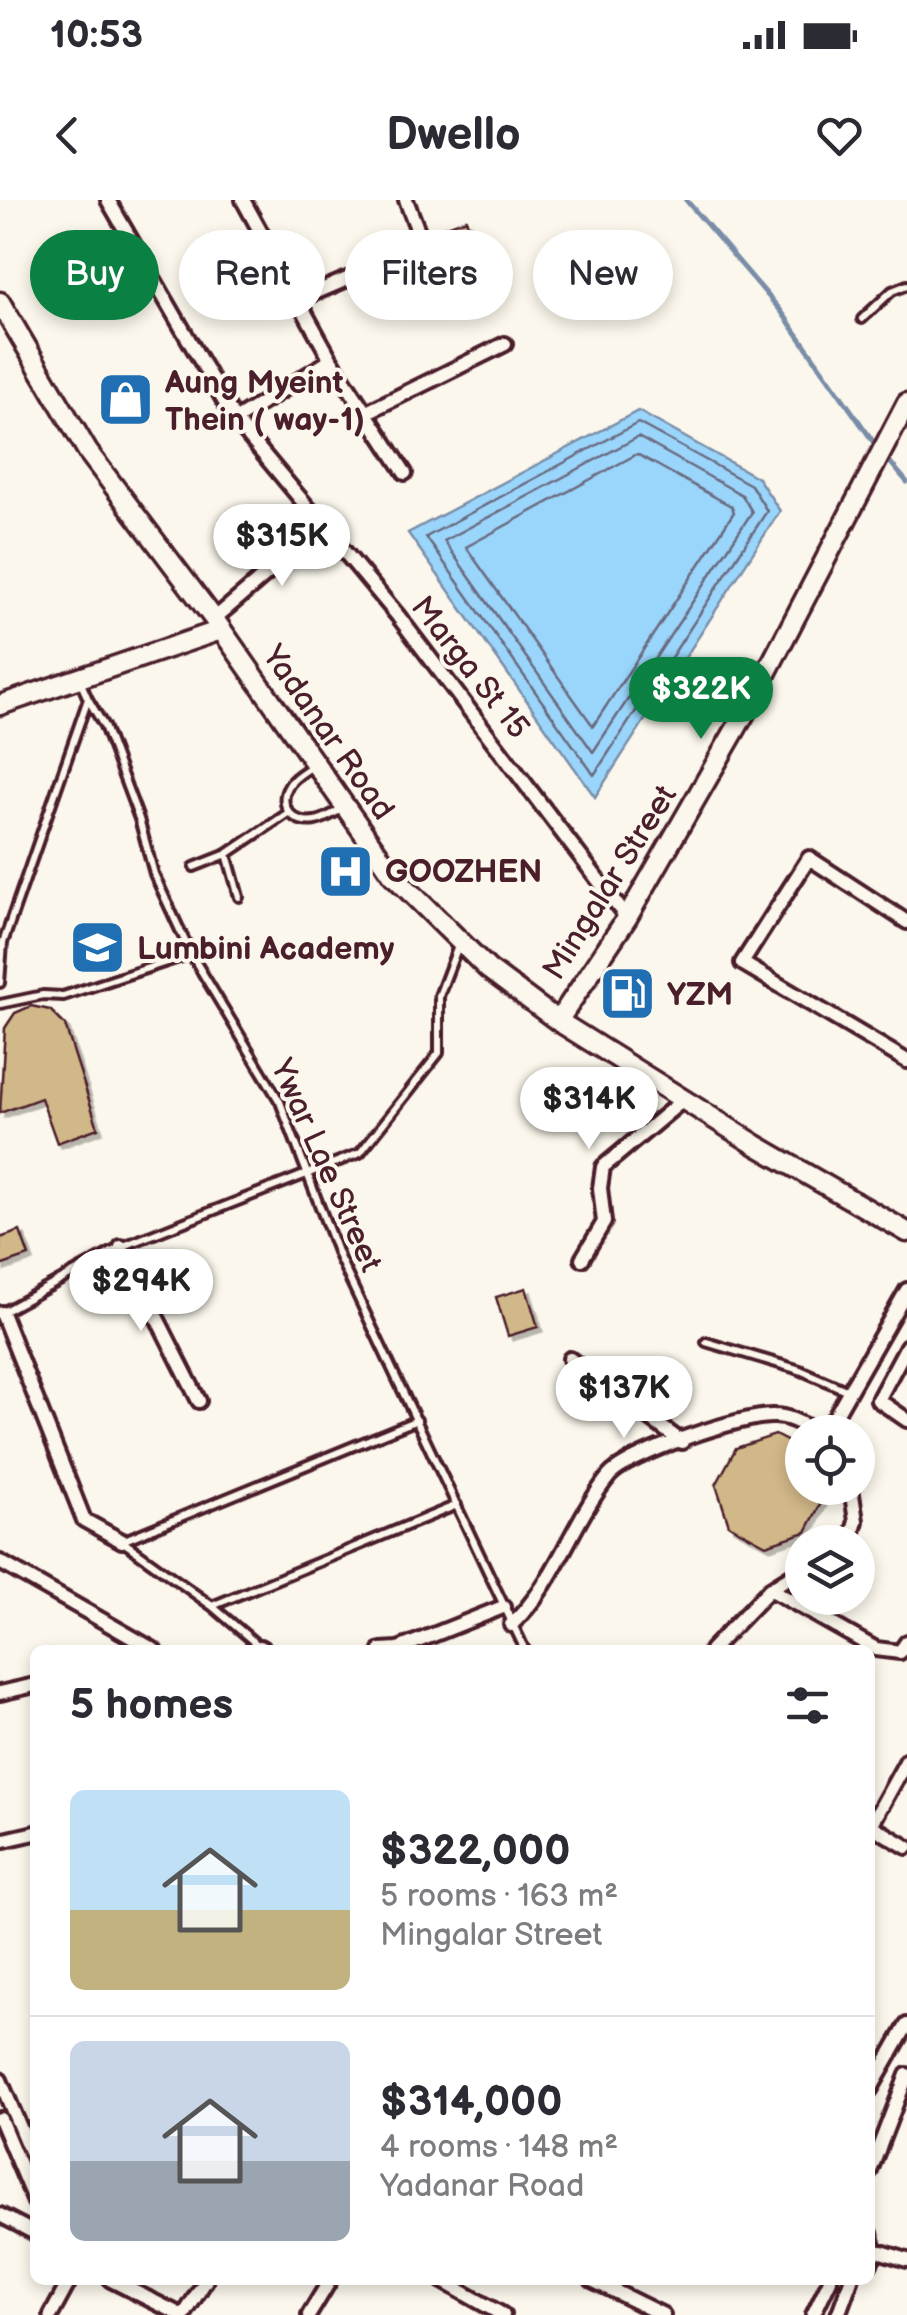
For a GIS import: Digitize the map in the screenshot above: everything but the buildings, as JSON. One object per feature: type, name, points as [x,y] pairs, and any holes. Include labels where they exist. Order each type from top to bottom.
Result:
[{"type":"main road","name":"Yadanar Road","points":[[0,302],[88,452],[217,625],[394,875],[488,969],[558,1021],[907,1232]]},
{"type":"main road","name":"Mingalar Street","points":[[558,1021],[627,918],[749,706],[903,415]]},
{"type":"main road","points":[[0,705],[80,680],[217,625]]},
{"type":"street","name":"Marga St 15","points":[[108,200],[235,420],[409,630],[627,918]]},
{"type":"street","points":[[243,200],[260,230]]},
{"type":"street","points":[[325,288],[415,250],[420,236],[406,200]]},
{"type":"street","points":[[309,320],[405,473]]},
{"type":"street","points":[[365,413],[505,344]]},
{"type":"street","points":[[235,420],[331,360]]},
{"type":"street","points":[[217,625],[323,526]]},
{"type":"street","points":[[907,922],[809,858],[742,962],[907,1061]]},
{"type":"street","points":[[582,1259],[604,1222],[600,1188],[604,1168],[683,1100]]},
{"type":"street","points":[[121,1248],[198,1401]]},
{"type":"street","points":[[836,1415],[907,1290]]},
{"type":"street","points":[[1,1314],[84,1520],[122,1541]]},
{"type":"street","points":[[907,1346],[878,1400],[907,1420]]},
{"type":"street","points":[[570,1360],[682,1442]]},
{"type":"street","points":[[512,1625],[540,1596],[612,1472],[682,1442],[759,1416],[785,1417]]},
{"type":"street","points":[[0,1562],[145,1645]]},
{"type":"street","points":[[717,1645],[770,1589],[785,1580]]},
{"type":"street","points":[[770,1589],[860,1645]]},
{"type":"street","points":[[408,1645],[503,1606]]},
{"type":"street","points":[[875,1653],[900,1652],[907,1642]]},
{"type":"street","points":[[0,1693],[30,1686]]},
{"type":"street","points":[[875,1817],[907,1760]]},
{"type":"street","points":[[875,1829],[907,1848]]},
{"type":"street","points":[[0,1841],[30,1834]]},
{"type":"street","points":[[875,2081],[907,2025]]},
{"type":"street","points":[[875,2158],[907,2075]]},
{"type":"street","points":[[0,2080],[30,2151]]},
{"type":"street","points":[[0,2119],[30,2190]]},
{"type":"street","points":[[0,2215],[30,2230]]},
{"type":"street","points":[[875,2257],[907,2260]]},
{"type":"street","points":[[51,2315],[68,2285]]},
{"type":"street","points":[[121,2285],[182,2315],[203,2285]]},
{"type":"street","points":[[309,2315],[327,2285]]},
{"type":"street","points":[[450,2285],[503,2315]]},
{"type":"street","points":[[602,2285],[663,2315]]},
{"type":"street","points":[[812,2315],[827,2285]]},
{"type":"street","points":[[838,2315],[849,2285]]},
{"type":"lane","points":[[862,319],[892,290],[907,286]]},
{"type":"lane","name":"Ywar Lae Street","points":[[80,680],[104,726],[145,834],[154,874],[191,954],[280,1102],[339,1257],[522,1645]]},
{"type":"lane","points":[[0,983],[2,943],[88,699]]},
{"type":"lane","points":[[313,765],[289,783],[283,798],[288,813],[300,821],[316,821],[344,808]]},
{"type":"lane","points":[[194,866],[226,854],[288,813]]},
{"type":"lane","points":[[226,854],[239,897]]},
{"type":"lane","points":[[1,1314],[121,1248],[360,1154],[439,1053],[439,996],[460,942]]},
{"type":"lane","points":[[0,1004],[43,995],[63,996],[191,954]]},
{"type":"lane","points":[[706,1342],[800,1370],[849,1392]]},
{"type":"lane","points":[[258,1645],[122,1541],[131,1534],[417,1420]]},
{"type":"lane","points":[[212,1606],[457,1505]]},
{"type":"water","points":[[638,411],[758,478],[780,511],[595,797],[408,533]]},
{"type":"waterway","points":[[686,200],[781,311],[877,447]]},
{"type":"waterway","points":[[884,455],[907,482]]},
{"type":"place","name":"Aung Myeint Thein ( way-1)","points":[[126,400]]},
{"type":"place","name":"GOOZHEN","points":[[346,871]]},
{"type":"place","name":"Lumbini Academy","points":[[98,948]]},
{"type":"place","name":"YZM","points":[[628,994]]}]
